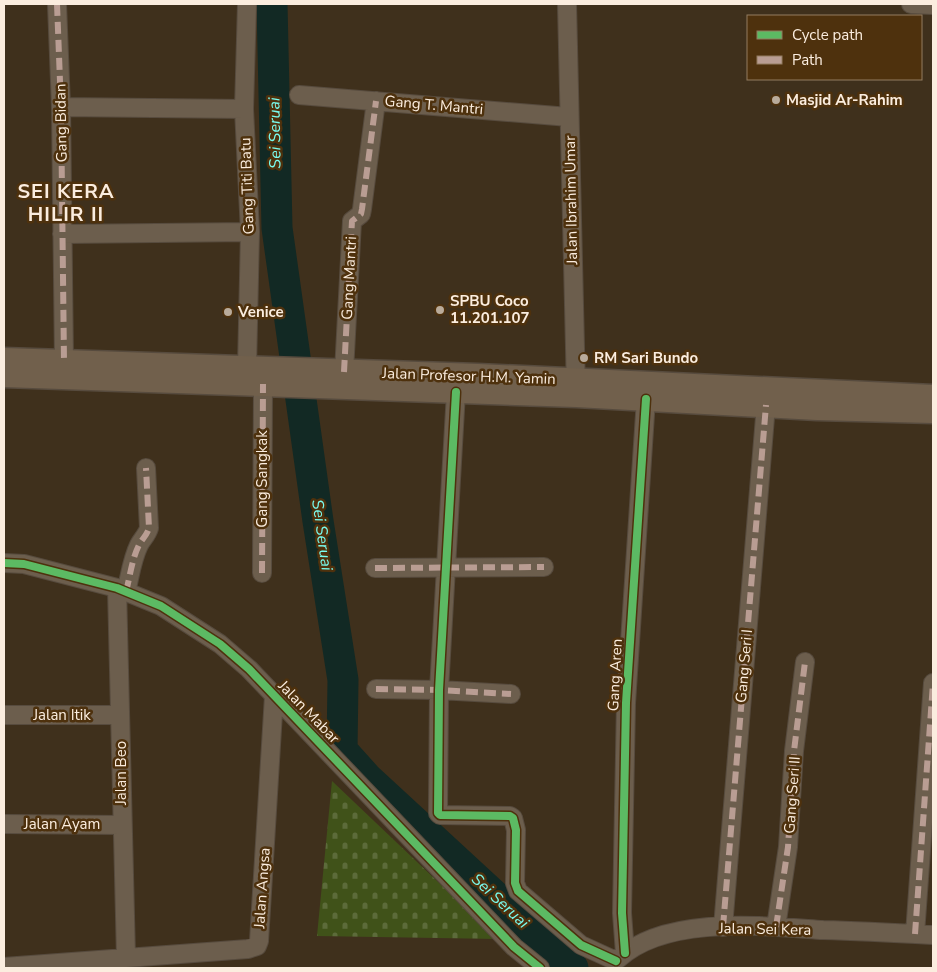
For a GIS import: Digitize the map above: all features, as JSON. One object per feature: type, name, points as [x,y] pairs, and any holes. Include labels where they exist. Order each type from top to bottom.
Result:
[{"type":"main road","name":"Jalan Profesor H.M. Yamin","points":[[4,359],[247,368],[275,379]]},
{"type":"main road","name":"Jalan Profesor H.M. Yamin","points":[[322,378],[344,372],[576,388],[818,400],[933,412]]},
{"type":"main road","name":"Jalan Profesor H.M. Yamin","points":[[4,376],[322,378],[456,392],[576,388],[646,399],[766,405],[818,400],[933,396]]},
{"type":"street","name":"Gang Bidan","points":[[57,4],[61,107],[64,362]]},
{"type":"street","name":"Gang Titi Batu","points":[[246,4],[244,109],[250,232],[247,368]]},
{"type":"street","name":"Jalan Ibrahim Umar","points":[[567,4],[576,388]]},
{"type":"street","points":[[911,4],[933,5]]},
{"type":"street","name":"Gang T. Mantri","points":[[299,95],[570,117]]},
{"type":"street","name":"Gang Mantri","points":[[344,372],[352,221],[361,214],[376,101]]},
{"type":"street","points":[[61,107],[244,109]]},
{"type":"street","points":[[62,234],[250,232]]},
{"type":"street","name":"Gang Sangkak","points":[[262,573],[275,379]]},
{"type":"street","points":[[456,392],[439,690],[438,814],[510,816],[513,818],[516,830],[515,883],[518,891],[581,945],[615,962]]},
{"type":"street","name":"Gang Aren","points":[[615,962],[622,913],[626,703],[646,399]]},
{"type":"street","name":"Gang Seri I","points":[[722,927],[766,405]]},
{"type":"street","name":"Jalan Beo","points":[[126,957],[121,825],[121,590],[140,542],[146,537],[149,528],[146,468]]},
{"type":"street","name":"Jalan Mabar","points":[[4,563],[24,564],[121,590],[160,606],[220,644],[250,669],[514,947],[540,968]]},
{"type":"street","points":[[375,568],[544,567]]},
{"type":"street","name":"Gang Seri II","points":[[776,927],[788,847],[794,751],[805,662]]},
{"type":"street","points":[[915,934],[933,683]]},
{"type":"street","points":[[376,689],[511,694]]},
{"type":"street","name":"Jalan Angsa","points":[[4,967],[248,949],[256,946],[259,941],[274,696]]},
{"type":"street","name":"Jalan Itik","points":[[4,715],[120,715]]},
{"type":"street","name":"Jalan Ayam","points":[[4,824],[121,825]]},
{"type":"street","name":"Jalan Sei Kera","points":[[615,962],[668,934],[722,927],[776,927],[933,935]]},
{"type":"green space","points":[[332,781],[498,939],[317,936]]},
{"type":"waterway","name":"Sei Seruai","points":[[272,4],[277,228],[318,521],[343,680],[342,750],[368,779],[573,968]]},
{"type":"marked path","points":[[57,4],[61,107],[64,362]]},
{"type":"marked path","points":[[344,372],[352,221],[361,214],[376,101]]},
{"type":"marked path","points":[[262,573],[263,384]]},
{"type":"marked path","points":[[723,927],[766,405]]},
{"type":"marked path","points":[[126,592],[137,550],[149,528],[146,468]]},
{"type":"marked path","points":[[375,568],[544,567]]},
{"type":"marked path","points":[[776,927],[788,847],[794,751],[805,662]]},
{"type":"marked path","points":[[915,934],[933,683]]},
{"type":"marked path","points":[[376,689],[511,694]]},
{"type":"cycle path","points":[[456,392],[439,690],[438,813],[440,815],[510,816],[513,818],[516,830],[515,883],[518,891],[581,945],[616,961]]},
{"type":"cycle path","points":[[625,953],[622,913],[626,703],[646,399]]},
{"type":"cycle path","points":[[4,563],[24,564],[117,588],[161,606],[220,644],[249,669],[514,947],[540,968]]},
{"type":"place","name":"Masjid Ar-Rahim","points":[[776,100]]},
{"type":"place","name":"SPBU Coco 11.201.107","points":[[440,310]]},
{"type":"place","name":"Venice","points":[[228,312]]},
{"type":"place","name":"RM Sari Bundo","points":[[584,358]]},
{"type":"district","name":"SEI KERA HILIR II","points":[[66,202]]}]
